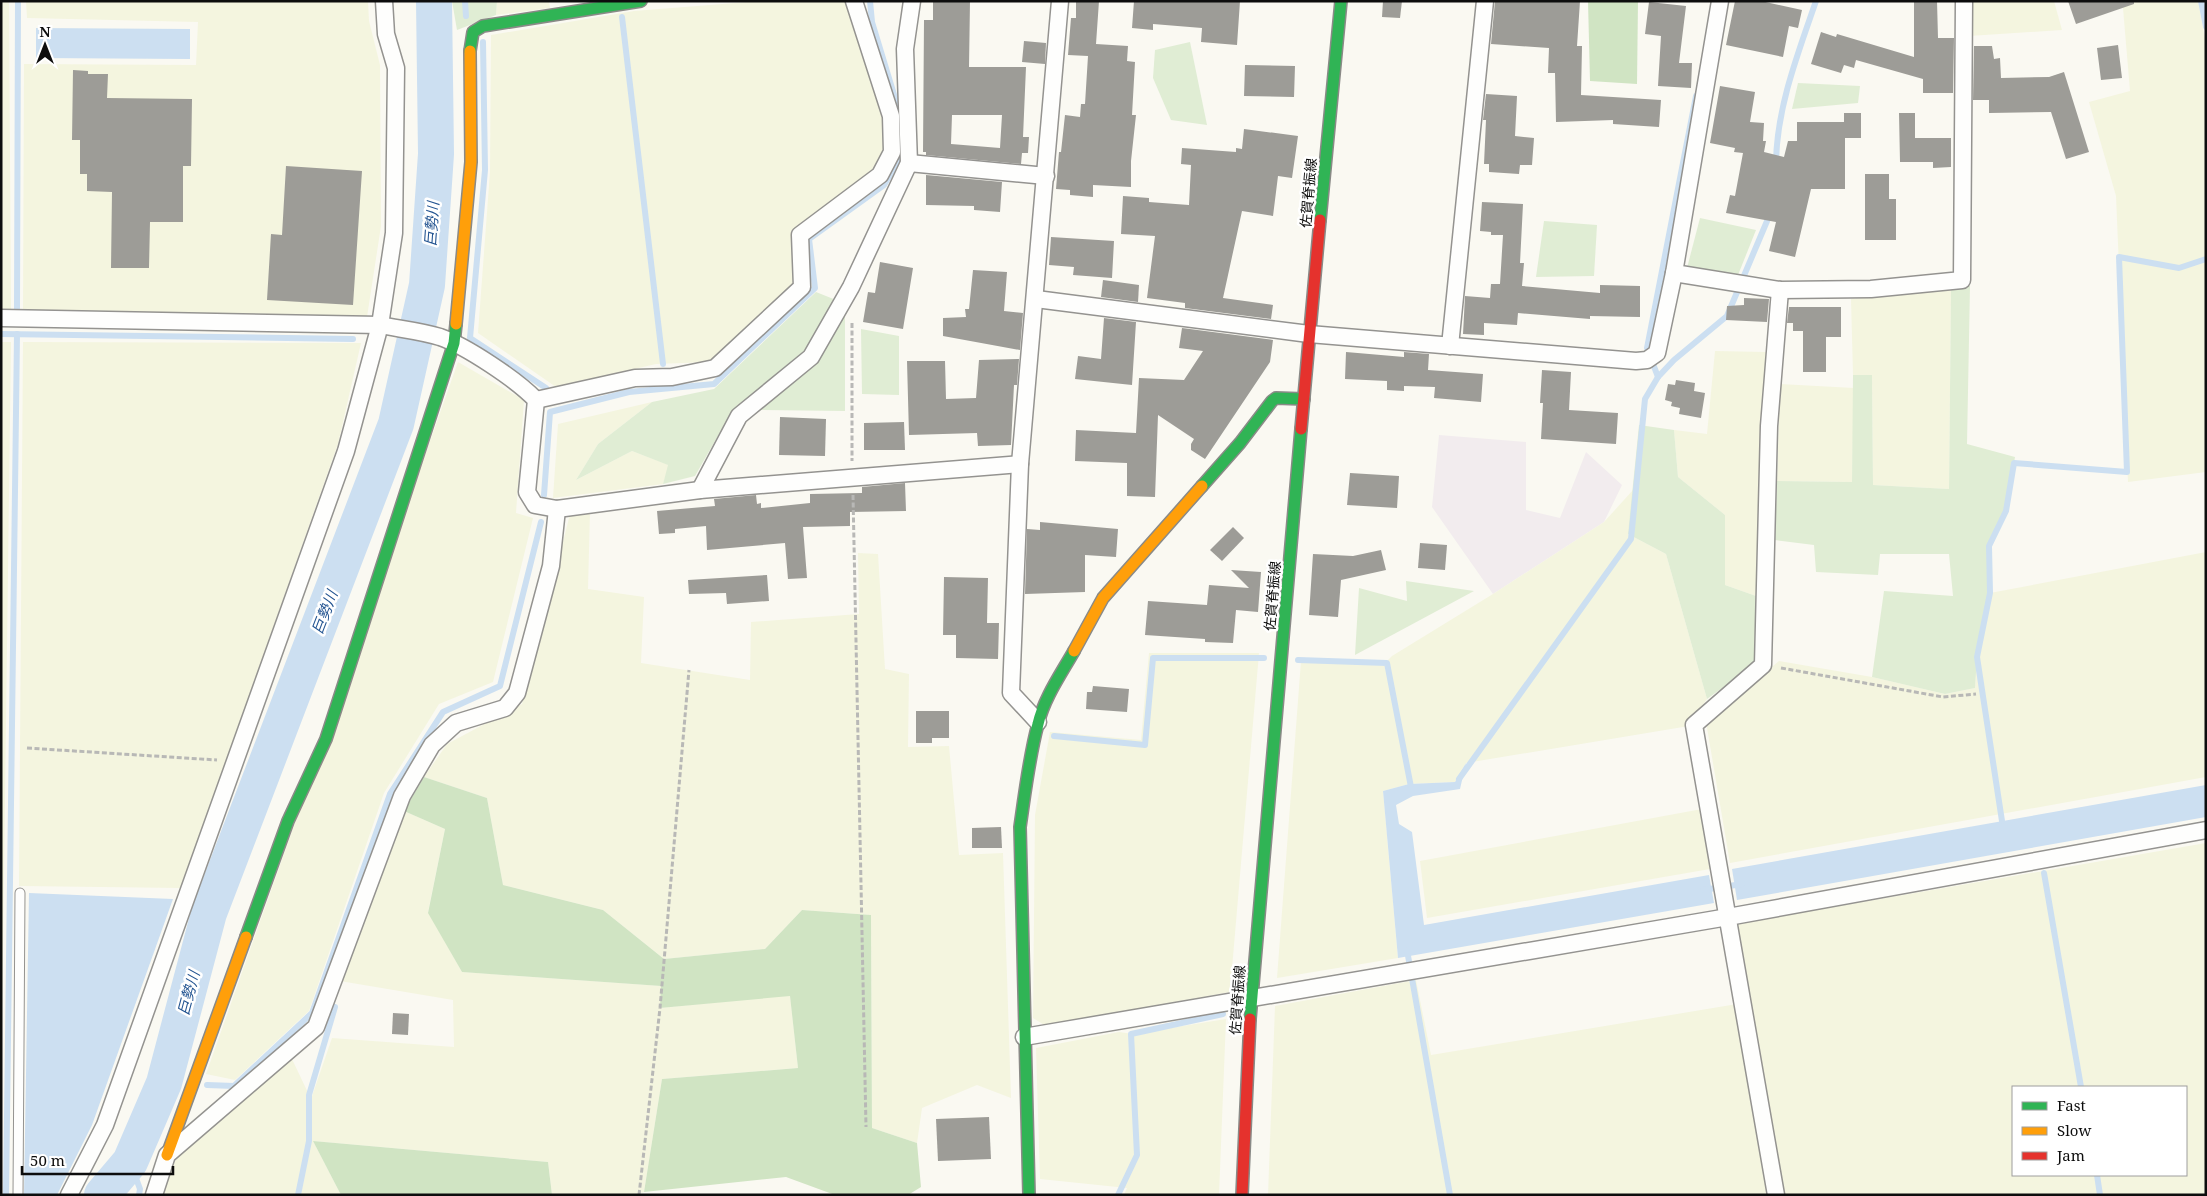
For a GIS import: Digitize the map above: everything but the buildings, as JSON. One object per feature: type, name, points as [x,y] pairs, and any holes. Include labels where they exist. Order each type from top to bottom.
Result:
[{"type":"street","points":[[69,1195],[105,1125],[235,762],[346,451],[380,325],[394,233],[396,107],[396,68],[386,34],[384,1]]},
{"type":"street","points":[[154,1195],[288,821],[326,739],[447,340],[471,162],[470,45],[473,32],[483,26],[641,1]]},
{"type":"street","points":[[536,400],[635,378],[672,377],[715,368],[802,287],[800,234],[880,175],[892,152],[891,116],[854,1]]},
{"type":"street","points":[[700,490],[739,416],[811,357],[851,287],[909,163],[905,49],[912,1]]},
{"type":"street","points":[[1038,722],[1011,693],[1020,464],[1036,299],[1060,1]]},
{"type":"street","name":"佐賀脊振線","points":[[1242,1195],[1251,999],[1309,334],[1341,1]]},
{"type":"street","points":[[1450,346],[1485,1]]},
{"type":"street","points":[[1036,299],[1309,334],[1636,361],[1652,356],[1674,273],[1720,1]]},
{"type":"street","points":[[1674,273],[1780,290],[1871,289],[1962,280],[1964,1]]},
{"type":"street","points":[[909,163],[1046,176]]},
{"type":"street","points":[[1776,1195],[1694,725],[1763,665],[1769,426],[1780,290]]},
{"type":"street","points":[[1,318],[380,325],[447,340],[522,386],[536,400]]},
{"type":"street","points":[[1030,1195],[1024,1037],[1020,827],[1027,776],[1038,722],[1054,686],[1104,598],[1240,443],[1272,401],[1276,398],[1304,399]]},
{"type":"street","points":[[536,400],[527,492],[535,505],[557,509],[700,490],[1020,464]]},
{"type":"street","points":[[167,1155],[316,1027],[402,796],[432,745],[456,723],[505,708],[517,693],[551,566],[557,509]]},
{"type":"street","points":[[1024,1037],[1728,917],[2206,830]]},
{"type":"lane","points":[[18,1195],[20,893]]},
{"type":"path","points":[[851,287],[852,478],[866,1127]]},
{"type":"path","points":[[1763,665],[1943,697],[1976,694]]},
{"type":"path","points":[[639,1195],[660,1008],[689,670]]},
{"type":"path","points":[[27,748],[235,762]]},
{"type":"shaded area","points":[[1439,435],[1526,442],[1526,510],[1560,518],[1586,452],[1622,485],[1604,522],[1493,594],[1432,507]]},
{"type":"green space","points":[[1,1],[9,1],[11,311],[1,311]]},
{"type":"green space","points":[[26,1],[368,1],[369,21],[380,65],[381,226],[367,317],[23,311],[24,64],[196,65],[198,22],[27,18]]},
{"type":"green space","points":[[452,1],[497,1],[496,15],[457,30]]},
{"type":"green space","points":[[497,1],[549,1],[550,8],[496,15]]},
{"type":"green space","points":[[760,1],[847,1],[882,110],[885,144],[873,172],[791,231],[795,283],[710,362],[656,364],[556,387],[478,333],[490,172],[491,35],[634,11]]},
{"type":"green space","points":[[1588,1],[1638,1],[1637,84],[1590,81]]},
{"type":"green space","points":[[1969,1],[2054,1],[2062,30],[1969,36]]},
{"type":"green space","points":[[2120,1],[2198,1],[2206,44],[2206,472],[2128,482],[2116,196],[2089,102],[2130,91],[2123,8]]},
{"type":"green space","points":[[1190,42],[1207,125],[1171,120],[1153,78],[1155,50]]},
{"type":"green space","points":[[1798,83],[1860,86],[1858,103],[1792,109]]},
{"type":"green space","points":[[1700,218],[1756,230],[1738,275],[1687,268]]},
{"type":"green space","points":[[1544,221],[1597,225],[1594,276],[1536,277]]},
{"type":"green space","points":[[1970,286],[1967,444],[2015,457],[2006,511],[1989,546],[1990,593],[1977,657],[1975,688],[1945,694],[1872,677],[1884,591],[1953,596],[1949,554],[1880,554],[1878,575],[1816,572],[1814,545],[1775,540],[1777,481],[1852,482],[1853,375],[1872,375],[1873,485],[1949,489],[1951,288]]},
{"type":"green space","points":[[1951,288],[1949,489],[1873,485],[1872,375],[1853,375],[1851,299]]},
{"type":"green space","points":[[816,292],[836,300],[809,352],[731,413],[695,476],[663,484],[668,465],[632,451],[576,480],[598,444],[652,402],[714,389]]},
{"type":"green space","points":[[845,312],[845,411],[760,410],[818,361]]},
{"type":"green space","points":[[861,329],[899,336],[899,395],[862,394]]},
{"type":"green space","points":[[1,342],[11,342],[1,1107]]},
{"type":"green space","points":[[23,342],[361,343],[338,444],[181,888],[19,886]]},
{"type":"green space","points":[[1715,351],[1766,352],[1761,428],[1756,596],[1725,585],[1725,515],[1678,477],[1674,430],[1707,434]]},
{"type":"green space","points":[[458,362],[524,400],[516,513],[533,518],[493,682],[439,704],[384,793],[309,1011],[235,1080],[206,1074]]},
{"type":"green space","points":[[1780,384],[1854,388],[1852,482],[1777,481]]},
{"type":"green space","points":[[652,402],[598,444],[576,480],[632,451],[669,465],[663,484],[553,498],[558,424]]},
{"type":"green space","points":[[1639,425],[1674,430],[1678,477],[1725,515],[1725,585],[1756,596],[1754,665],[1707,699],[1666,554],[1628,534]]},
{"type":"green space","points":[[1633,490],[1628,534],[1666,554],[1707,699],[1689,726],[1466,763],[1455,782],[1409,784],[1383,791],[1398,958],[1277,978],[1301,661],[1383,665],[1392,656],[1493,594],[1604,522]]},
{"type":"green space","points":[[590,512],[588,589],[644,597],[641,663],[750,680],[751,622],[859,614],[858,553],[878,554],[885,669],[909,674],[908,747],[949,746],[959,855],[1003,853],[1011,1098],[977,1085],[922,1108],[917,1143],[872,1128],[871,915],[802,910],[765,949],[664,959],[603,910],[503,885],[487,798],[424,777],[447,744],[522,704],[570,514]]},
{"type":"green space","points":[[2206,552],[2206,777],[1730,863],[1706,722],[1779,661],[1872,677],[1945,694],[1975,688],[1977,657],[1990,593]]},
{"type":"green space","points":[[1406,581],[1474,591],[1355,655],[1359,588],[1407,601]]},
{"type":"green space","points":[[1149,653],[1259,653],[1230,992],[1046,1026],[1033,1018],[1035,815],[1050,732],[1141,740]]},
{"type":"green space","points":[[424,777],[487,798],[503,885],[603,910],[664,959],[765,949],[802,910],[871,915],[872,1128],[917,1143],[921,1187],[908,1195],[835,1195],[786,1177],[644,1192],[662,1079],[798,1068],[790,996],[660,1008],[661,986],[462,972],[428,913],[445,829],[404,811]]},
{"type":"green space","points":[[1702,809],[1710,869],[1427,918],[1420,861]]},
{"type":"green space","points":[[404,811],[445,829],[428,912],[462,972],[662,986],[660,1008],[790,995],[798,1068],[662,1079],[644,1192],[632,1195],[552,1195],[548,1162],[313,1141],[341,1195],[163,1195],[178,1153],[291,1057],[311,1099],[332,1038],[454,1047],[453,1000],[340,981]]},
{"type":"green space","points":[[2206,843],[2206,1195],[1268,1195],[1275,1006],[1416,980],[1431,1055],[1737,1004],[1723,926]]},
{"type":"green space","points":[[1226,1019],[1219,1195],[1124,1195],[1127,1188],[1040,1179],[1036,1048],[1119,1032],[1133,1034]]},
{"type":"green space","points":[[313,1141],[548,1162],[552,1195],[341,1195]]},
{"type":"water","points":[[36,28],[190,29],[190,59],[36,58]]},
{"type":"water","points":[[1466,763],[1460,789],[1413,796],[1396,805],[1399,824],[1412,832],[1424,925],[1709,875],[1714,903],[1398,958],[1383,791],[1409,784],[1455,782]]},
{"type":"water","points":[[2206,785],[2206,817],[1737,900],[1732,869]]},
{"type":"water","points":[[29,893],[173,899],[92,1125],[57,1195],[24,1195]]},
{"type":"waterway","points":[[17,309],[18,1]]},
{"type":"waterway","name":"巨勢川","points":[[102,1195],[130,1162],[164,1083],[209,913],[396,424],[427,285],[436,154],[434,1]]},
{"type":"waterway","points":[[465,1],[466,16]]},
{"type":"waterway","points":[[870,1],[872,22],[899,111],[899,122]]},
{"type":"waterway","points":[[1776,162],[1777,141],[1784,101],[1816,1]]},
{"type":"waterway","points":[[2201,1],[2206,27]]},
{"type":"waterway","points":[[622,17],[663,364]]},
{"type":"waterway","points":[[483,42],[485,170],[470,338],[546,388]]},
{"type":"waterway","points":[[1658,377],[1647,348],[1696,96]]},
{"type":"waterway","points":[[544,495],[550,412],[629,392],[714,384],[815,288],[809,239],[884,185],[899,160],[899,149]]},
{"type":"waterway","points":[[1459,779],[1631,539],[1645,399],[1658,377],[1674,360],[1727,316],[1770,214]]},
{"type":"waterway","points":[[2002,821],[1977,657],[1990,593],[1989,546],[2006,511],[2014,463],[2127,472],[2119,257],[2179,268],[2206,259]]},
{"type":"waterway","points":[[1,334],[353,339]]},
{"type":"waterway","points":[[6,1195],[17,334]]},
{"type":"waterway","points":[[207,1085],[234,1086],[312,1013],[390,794],[443,712],[500,686],[541,522]]},
{"type":"waterway","points":[[1054,736],[1145,745],[1153,658],[1264,658]]},
{"type":"waterway","points":[[1298,660],[1387,663],[1411,787]]},
{"type":"waterway","points":[[2044,873],[2081,1086]]},
{"type":"waterway","points":[[1703,890],[1742,884]]},
{"type":"waterway","points":[[1407,950],[1450,1195]]},
{"type":"waterway","points":[[298,1195],[309,1141],[309,1095],[335,1007]]},
{"type":"waterway","points":[[1118,1195],[1137,1155],[1131,1034],[1223,1014]]},
{"type":"waterway","points":[[130,1162],[140,1189],[139,1195]]},
{"type":"waterway","points":[[2097,1176],[2100,1195]]},
{"type":"traffic: fast","points":[[470,51],[473,32],[483,26],[641,1]]},
{"type":"traffic: fast","points":[[1320,220],[1341,1]]},
{"type":"traffic: fast","points":[[246,937],[288,821],[326,739],[454,343],[456,324]]},
{"type":"traffic: fast","points":[[1202,486],[1240,443],[1272,401],[1276,398],[1304,399]]},
{"type":"traffic: fast","points":[[1250,1019],[1301,429]]},
{"type":"traffic: fast","points":[[1029,1195],[1020,827],[1030,762],[1041,714],[1053,686],[1074,651]]},
{"type":"traffic: slow","points":[[456,324],[471,162],[470,51]]},
{"type":"traffic: slow","points":[[1074,651],[1103,598],[1202,486]]},
{"type":"traffic: slow","points":[[167,1155],[246,937]]},
{"type":"traffic: jam","points":[[1301,429],[1320,220]]},
{"type":"traffic: jam","points":[[1242,1195],[1250,1019]]}]
